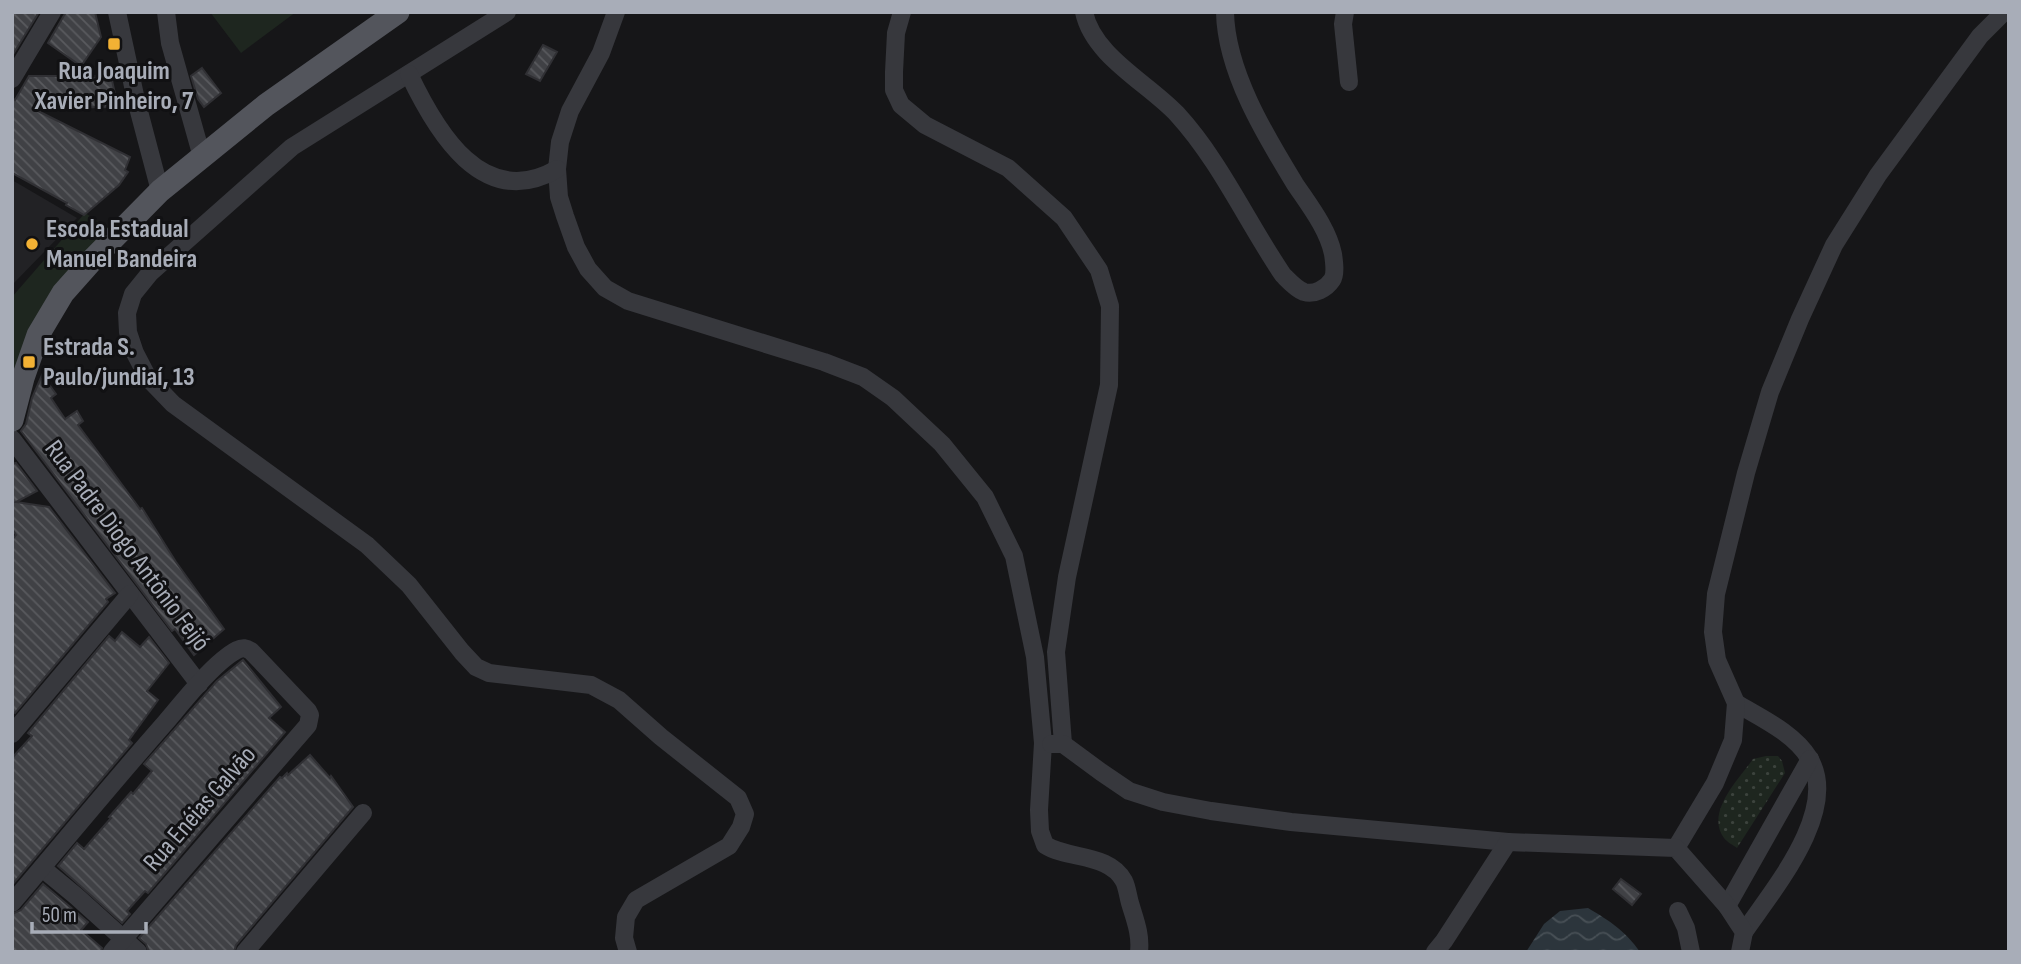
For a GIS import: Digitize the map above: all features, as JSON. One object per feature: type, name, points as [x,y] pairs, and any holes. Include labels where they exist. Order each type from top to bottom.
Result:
[{"type":"main road","points":[[12,420],[38,335],[63,293],[95,257],[160,191],[266,105],[398,12]]},
{"type":"street","points":[[13,76],[52,12]]},
{"type":"street","points":[[117,12],[160,191]]},
{"type":"street","points":[[166,12],[170,43],[202,157]]},
{"type":"street","points":[[507,12],[292,147],[150,273],[133,293],[127,313],[128,331],[135,353],[148,378],[173,404],[366,545],[408,585],[477,667],[489,673],[591,685],[619,700],[738,798],[745,814],[741,827],[729,846],[636,900],[626,917],[624,938],[628,952]]},
{"type":"street","points":[[616,12],[601,53],[570,111],[560,142],[556,169],[559,197],[576,247],[587,269],[604,288],[628,301],[824,362],[863,377],[893,398],[942,443],[985,497],[1014,556],[1035,657],[1043,743],[1040,831],[1045,845],[1057,852],[1091,859],[1113,868],[1124,881],[1138,930],[1139,952]]},
{"type":"street","points":[[902,12],[896,33],[894,72],[894,90],[901,105],[925,124],[1008,168],[1064,218],[1099,270],[1110,306],[1109,385],[1067,577],[1056,652],[1063,744]]},
{"type":"street","points":[[1084,12],[1091,32],[1110,56],[1157,94],[1195,134],[1283,275],[1306,293],[1316,292],[1332,280],[1333,253],[1325,233],[1280,159],[1252,105],[1238,73],[1225,31],[1225,12]]},
{"type":"street","points":[[1345,12],[1343,24],[1349,82]]},
{"type":"street","points":[[1676,848],[1715,783],[1732,740],[1737,703],[1717,660],[1713,632],[1716,594],[1746,473],[1770,392],[1834,246],[1871,187],[1980,36],[2004,12]]},
{"type":"street","points":[[409,74],[425,108],[448,142],[481,171],[496,179],[511,182],[528,181],[556,169]]},
{"type":"street","name":"Rua Padre Diogo Antônio Feijó","points":[[12,439],[199,684]]},
{"type":"street","points":[[12,734],[130,594]]},
{"type":"street","name":"Rua Enéias Galvão","points":[[117,945],[302,733],[310,720],[308,711],[245,647],[230,654],[199,684]]},
{"type":"street","points":[[12,903],[199,684]]},
{"type":"street","points":[[1737,703],[1780,730],[1799,746],[1810,759],[1817,778],[1817,800],[1812,821],[1793,861],[1744,932],[1740,952]]},
{"type":"street","points":[[1043,743],[1063,744],[1129,791],[1163,802],[1211,811],[1508,842],[1676,848],[1727,906],[1744,932]]},
{"type":"street","points":[[1727,906],[1810,759]]},
{"type":"street","points":[[245,952],[363,813]]},
{"type":"street","points":[[1435,952],[1508,842]]},
{"type":"street","points":[[42,868],[117,945],[138,952]]},
{"type":"street","points":[[1678,912],[1691,944],[1690,952]]},
{"type":"shaded area","points":[[210,12],[296,12],[241,53]]},
{"type":"shaded area","name":"Escola Estadual Manuel Bandeira","points":[[12,180],[77,218],[12,285]]},
{"type":"shaded area","points":[[85,213],[109,228],[12,386],[12,297]]},
{"type":"shaded area","points":[[1778,756],[1785,773],[1737,848],[1725,839],[1719,828],[1721,807],[1753,759]]},
{"type":"water","points":[[1588,908],[1617,927],[1640,952],[1526,952],[1544,924],[1560,911]]},
{"type":"building","points":[[12,12],[39,12],[12,56]]},
{"type":"building","points":[[66,12],[95,12],[101,37],[81,66],[48,43]]},
{"type":"building","points":[[543,45],[557,52],[540,81],[526,74]]},
{"type":"building","points":[[202,68],[221,93],[204,107],[198,99],[191,76]]},
{"type":"building","points":[[29,76],[111,76],[118,107],[32,108],[130,157],[125,170],[128,172],[119,185],[84,215],[12,173],[12,98],[15,100]]},
{"type":"building","points":[[42,375],[56,394],[51,398],[65,419],[77,411],[83,421],[78,425],[140,509],[142,508],[176,562],[224,629],[194,655],[175,629],[172,631],[21,431],[26,424],[32,398]]},
{"type":"building","points":[[16,463],[37,491],[16,502],[49,507],[115,593],[106,599],[108,602],[15,713],[12,711],[12,540],[16,535],[12,529],[12,464]]},
{"type":"building","points":[[122,632],[140,647],[149,637],[169,663],[147,691],[158,700],[129,740],[132,743],[12,885],[12,758],[32,736],[28,733],[109,636],[115,641]]},
{"type":"building","points":[[243,660],[281,707],[269,718],[285,732],[148,893],[145,891],[127,911],[130,914],[122,923],[58,866],[77,843],[84,849],[111,818],[109,817],[152,771],[144,764],[217,681]]},
{"type":"building","points":[[310,755],[330,778],[331,776],[353,807],[236,945],[234,952],[149,952],[146,944],[139,938],[280,777],[287,773],[288,775]]},
{"type":"building","points":[[1621,879],[1641,894],[1632,905],[1613,889]]},
{"type":"building","points":[[43,884],[88,922],[81,930],[102,948],[101,952],[12,952],[12,914],[21,910]]},
{"type":"place","name":"Rua Joaquim Xavier Pinheiro, 7","points":[[114,44]]},
{"type":"place","name":"Escola Estadual Manuel Bandeira","points":[[32,244]]},
{"type":"place","name":"Estrada S. Paulo/jundiaí, 13","points":[[29,362]]}]
